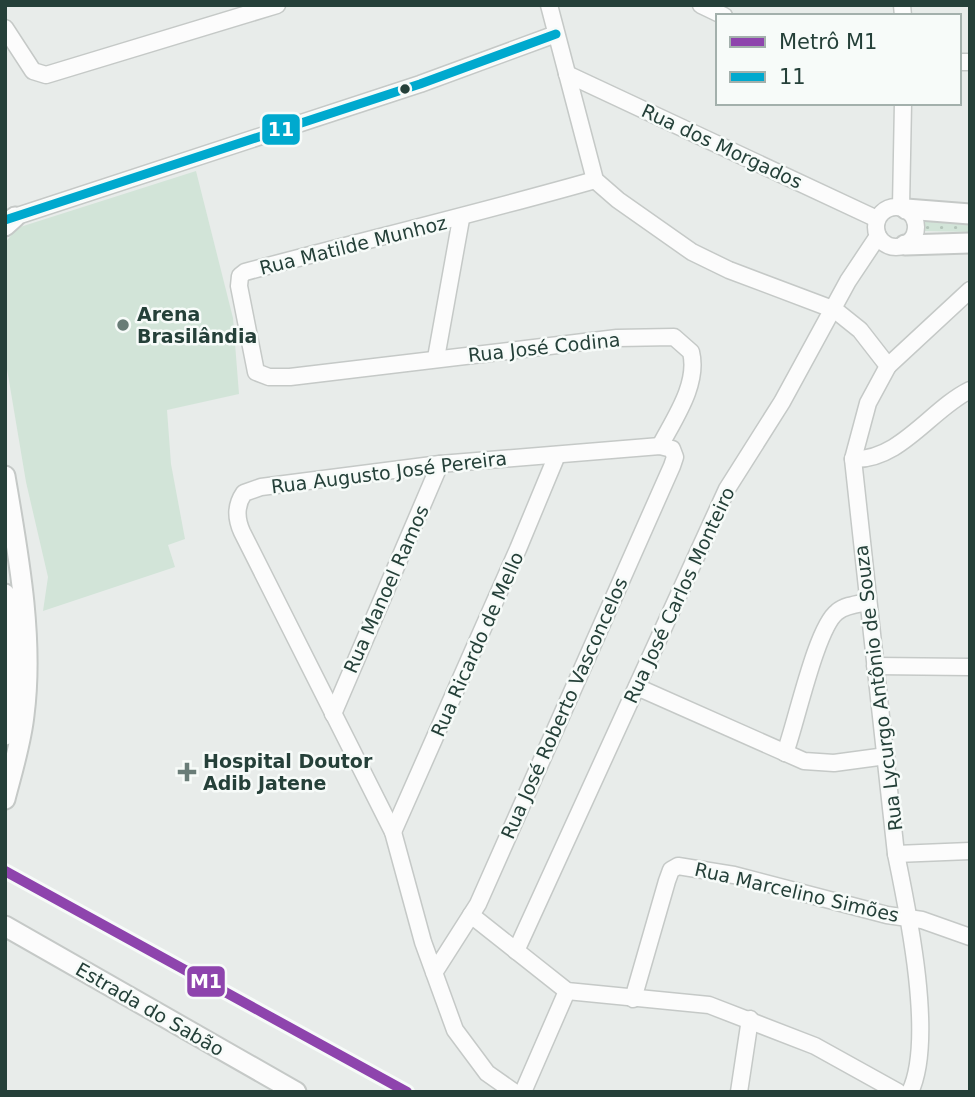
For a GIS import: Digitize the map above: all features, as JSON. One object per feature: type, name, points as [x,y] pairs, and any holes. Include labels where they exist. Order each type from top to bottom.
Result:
[{"type":"street","points":[[5,28],[33,71],[46,75],[277,5]]},
{"type":"street","points":[[549,5],[596,180],[618,200],[692,252],[729,270],[835,310],[860,330],[888,366]]},
{"type":"street","points":[[701,5],[720,14]]},
{"type":"street","points":[[9,221],[420,84],[556,34]]},
{"type":"street","name":"Rua dos Morgados","points":[[567,74],[887,236]]},
{"type":"street","points":[[887,236],[899,208],[902,189],[903,105]]},
{"type":"street","name":"Rua Matilde Munhoz","points":[[290,377],[265,377],[253,366],[239,286],[242,274],[378,237],[461,219],[596,180]]},
{"type":"street","points":[[887,236],[913,237],[916,227],[914,218],[899,208]]},
{"type":"street","points":[[899,208],[970,214]]},
{"type":"street","points":[[436,358],[461,219]]},
{"type":"street","points":[[887,236],[970,243]]},
{"type":"street","name":"Rua José Carlos Monteiro","points":[[516,951],[727,489],[835,310],[848,281],[868,254],[887,236]]},
{"type":"street","name":"Rua Lycurgo Antônio de Souza","points":[[910,1092],[920,1063],[921,1041],[909,918],[897,854],[853,459],[868,403],[888,366],[970,290]]},
{"type":"street","name":"Rua José Codina","points":[[290,377],[617,338],[674,337],[691,352],[692,373],[686,393],[660,446]]},
{"type":"street","points":[[853,459],[866,459],[898,444],[970,390]]},
{"type":"street","name":"Rua Augusto José Pereira","points":[[514,1092],[487,1073],[455,1030],[434,973],[393,832],[237,522],[239,500],[244,493],[261,487],[440,464],[660,446]]},
{"type":"street","name":"Rua José Roberto Vasconcelos","points":[[434,973],[471,915],[672,466],[673,450],[660,446]]},
{"type":"street","name":"Rua Ricardo de Mello","points":[[393,832],[524,537],[557,455]]},
{"type":"street","name":"Rua Manoel Ramos","points":[[333,714],[440,464]]},
{"type":"street","points":[[5,476],[24,614],[27,668],[24,716],[5,799]]},
{"type":"street","points":[[5,594],[13,653],[12,695],[5,735]]},
{"type":"street","points":[[785,753],[826,627],[839,609],[868,602]]},
{"type":"street","points":[[876,666],[970,667]]},
{"type":"street","points":[[637,687],[785,753],[815,763],[886,756]]},
{"type":"street","points":[[897,854],[970,851]]},
{"type":"street","name":"Rua Marcelino Simões","points":[[634,999],[667,881],[675,867],[734,875],[922,919],[970,937]]},
{"type":"street","points":[[471,915],[567,991],[709,1005],[750,1019],[839,1057],[898,1092]]},
{"type":"street","name":"Estrada do Sabão","points":[[5,926],[296,1092]]},
{"type":"street","points":[[523,1092],[567,991]]},
{"type":"street","points":[[739,1092],[750,1019]]},
{"type":"green space","points":[[196,171],[233,318],[239,394],[167,410],[171,464],[185,539],[168,545],[175,567],[43,611],[48,577],[26,482],[5,357],[5,243],[17,228]]},
{"type":"green space","points":[[923,219],[970,220],[970,232],[923,231]]},
{"type":"metro line","name":"M1","points":[[5,871],[407,1092]]},
{"type":"transit line","name":"11","points":[[5,220],[420,84],[556,34]]},
{"type":"place","name":"Arena Brasilândia","points":[[123,325]]},
{"type":"place","name":"Hospital Doutor Adib Jatene","points":[[187,772]]}]
